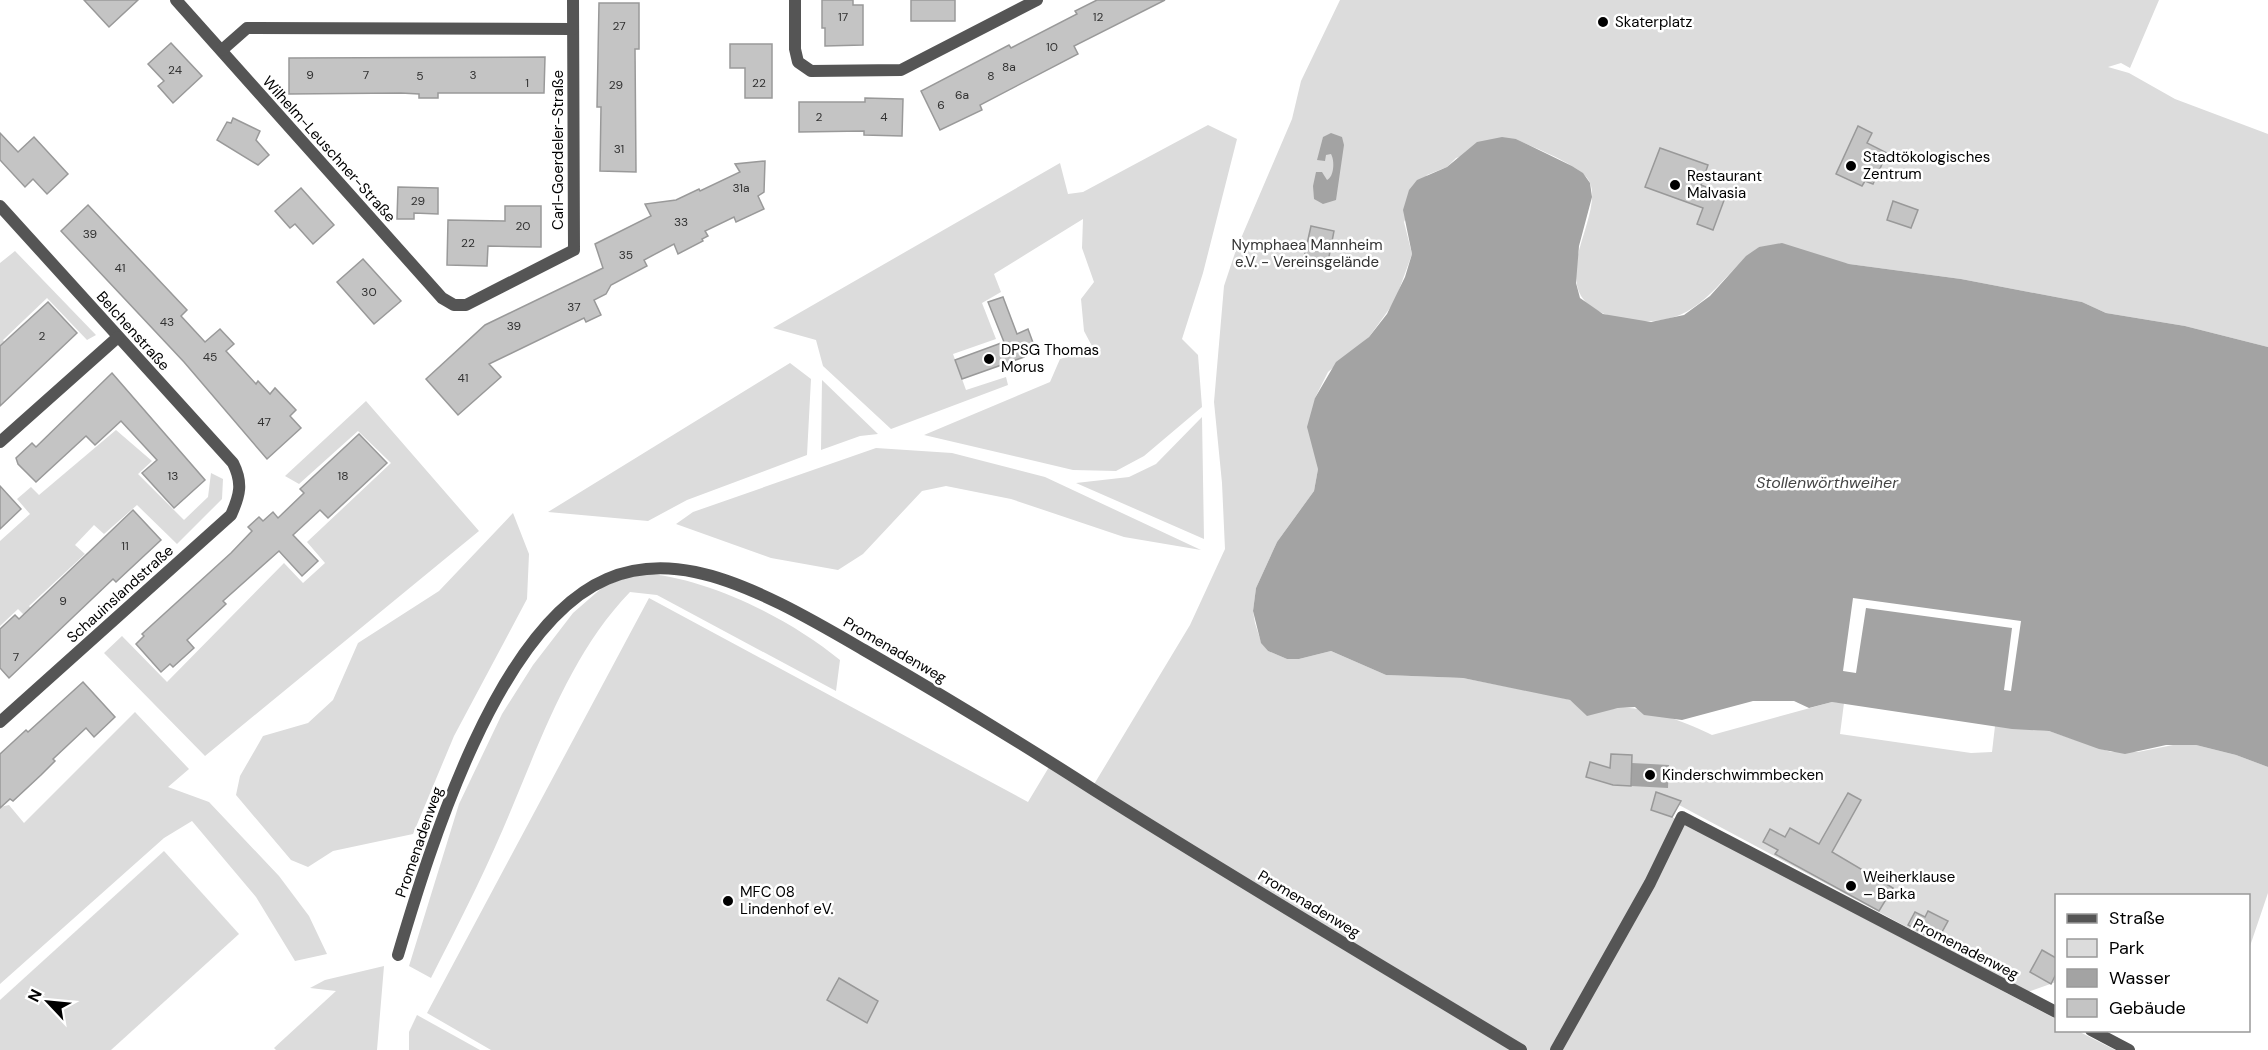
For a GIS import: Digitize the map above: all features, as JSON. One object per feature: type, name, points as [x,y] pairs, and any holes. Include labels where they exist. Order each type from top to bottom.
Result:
[{"type":"street","name":"Wilhelm-Leuschner-Straße","points":[[176,0],[442,298],[454,305],[466,305]]},
{"type":"street","name":"Carl-Goerdeler-Straße","points":[[466,305],[574,250],[573,0]]},
{"type":"street","points":[[795,0],[795,49],[798,62],[812,71],[902,70],[1037,0]]},
{"type":"street","points":[[222,50],[247,28],[573,29]]},
{"type":"street","name":"Belchenstraße","points":[[0,206],[233,463],[241,478]]},
{"type":"street","points":[[0,442],[118,337]]},
{"type":"street","name":"Schauinslandstraße","points":[[0,722],[231,515],[239,497],[241,478]]},
{"type":"street","name":"Promenadenweg","points":[[398,955],[430,851],[452,792],[478,734],[513,671],[545,629],[579,595],[607,579],[635,570],[664,568],[697,572],[799,612],[961,705],[1177,843],[1521,1050]]},
{"type":"street","name":"Promenadenweg","points":[[1556,1050],[1650,883],[1682,817],[2055,1011]]},
{"type":"street","points":[[2095,1032],[2129,1050]]},
{"type":"green space","name":"Nymphaea Mannheim e.V. - Vereinsgelände","points":[[1340,0],[2159,0],[2130,68],[2121,63],[2108,67],[2129,73],[2175,99],[2268,134],[2268,347],[2185,326],[2106,313],[2082,302],[1961,279],[1849,264],[1759,247],[1706,298],[1678,316],[1640,321],[1614,317],[1593,308],[1583,299],[1578,289],[1577,258],[1592,202],[1590,183],[1578,170],[1568,164],[1516,139],[1456,158],[1447,167],[1427,175],[1404,222],[1412,254],[1395,301],[1369,337],[1328,372],[1315,398],[1318,469],[1314,491],[1277,542],[1256,588],[1253,611],[1261,642],[1268,651],[1287,659],[1299,659],[1331,651],[1386,675],[1463,678],[1555,696],[1570,700],[1587,715],[1619,708],[1640,709],[1679,721],[1712,735],[1832,702],[1844,703],[1840,734],[1971,753],[1992,752],[1995,726],[2049,731],[2111,752],[2138,752],[2178,744],[2196,745],[2236,755],[2268,767],[2268,893],[2250,946],[2250,894],[2055,894],[2055,982],[2028,992],[1679,805],[1672,817],[2055,1018],[2055,1032],[2080,1032],[2115,1050],[491,1050],[427,1013],[649,598],[1028,802],[1049,767],[1090,791],[1190,625],[1225,549],[1222,483],[1214,402],[1224,286],[1236,250],[1292,119],[1301,81]]},
{"type":"green space","points":[[1208,125],[1237,139],[1203,273],[1182,339],[1198,355],[1202,407],[1144,456],[1116,471],[1073,470],[924,435],[1050,382],[1060,359],[1093,348],[1084,331],[1081,299],[1094,282],[1082,248],[1083,219],[994,274],[1001,292],[982,303],[996,339],[953,354],[966,390],[1006,377],[1008,385],[891,429],[823,366],[816,340],[773,328],[1060,163],[1068,194],[1083,192]]},
{"type":"green space","points":[[15,251],[96,335],[87,340],[47,298],[3,340],[10,349],[0,358],[0,263]]},
{"type":"green space","points":[[790,363],[811,379],[807,455],[687,500],[648,521],[548,512]]},
{"type":"green space","points":[[822,380],[878,434],[860,436],[821,450]]},
{"type":"green space","points":[[366,401],[479,531],[205,756],[104,653],[122,636],[167,682],[284,563],[303,583],[325,563],[307,542],[391,463],[358,431],[299,484],[285,476]]},
{"type":"green space","points":[[1202,417],[1204,539],[1076,483],[1129,477],[1156,464]]},
{"type":"green space","points":[[116,430],[152,461],[138,474],[184,520],[208,497],[211,473],[223,479],[222,499],[177,544],[137,505],[104,534],[94,525],[75,545],[85,554],[29,606],[43,622],[37,628],[18,609],[0,626],[0,541],[30,514],[17,499],[31,487],[39,495]]},
{"type":"green space","points":[[876,448],[952,453],[1045,477],[1201,550],[1124,537],[1011,499],[946,486],[922,491],[863,554],[838,570],[771,558],[676,524],[693,512]]},
{"type":"green space","points":[[513,513],[529,554],[527,599],[454,736],[413,834],[333,851],[308,867],[291,860],[236,795],[240,776],[263,736],[308,723],[333,700],[358,643],[439,591]]},
{"type":"green space","points":[[640,573],[666,576],[719,591],[746,602],[797,629],[840,660],[836,691],[657,595],[630,592],[608,617],[589,645],[556,704],[486,867],[431,978],[409,966],[459,804],[502,714],[533,665],[573,613],[604,586]]},
{"type":"green space","points":[[135,712],[189,769],[168,787],[209,802],[279,876],[309,916],[327,954],[295,961],[256,897],[192,821],[164,838],[0,984],[0,807],[9,805],[24,823]]},
{"type":"green space","points":[[164,851],[239,934],[111,1050],[0,1050],[0,1000]]},
{"type":"green space","points":[[384,966],[377,1050],[276,1050],[274,1048],[336,991],[310,988],[325,980]]},
{"type":"green space","points":[[417,1015],[480,1050],[409,1050],[409,1032]]},
{"type":"water","points":[[1331,133],[1342,137],[1344,145],[1336,200],[1323,204],[1314,199],[1313,186],[1316,172],[1322,172],[1327,180],[1332,172],[1331,154],[1326,155],[1325,161],[1317,160],[1323,137]]},
{"type":"water","name":"Stollenwörthweiher","points":[[1502,137],[1516,139],[1572,166],[1583,173],[1590,183],[1592,197],[1579,246],[1576,283],[1580,298],[1603,314],[1651,322],[1684,315],[1710,296],[1746,256],[1759,247],[1782,243],[1849,264],[1961,279],[2082,302],[2106,313],[2185,326],[2268,347],[2268,767],[2236,755],[2196,745],[2166,745],[2125,754],[2099,749],[2049,731],[2012,729],[1832,702],[1809,708],[1794,701],[1753,701],[1682,720],[1644,715],[1635,707],[1618,708],[1587,716],[1570,700],[1463,678],[1386,675],[1331,651],[1299,659],[1287,659],[1268,651],[1261,643],[1253,611],[1256,588],[1277,542],[1314,491],[1318,469],[1307,427],[1315,398],[1336,362],[1369,337],[1387,314],[1405,277],[1412,254],[1403,210],[1409,190],[1417,180],[1447,167],[1477,142]]},
{"type":"water","name":"Kinderschwimmbecken","points":[[1632,763],[1669,765],[1668,788],[1631,786]]},
{"type":"pier","points":[[1853,598],[2021,621],[2011,691],[2004,690],[2012,628],[1866,608],[1856,673],[1843,671]]},
{"type":"building","points":[[84,0],[138,0],[109,27]]},
{"type":"building","points":[[822,0],[853,0],[853,5],[863,5],[863,45],[825,46],[825,28],[822,28]]},
{"type":"building","points":[[911,0],[955,0],[955,21],[911,21]]},
{"type":"building","points":[[1097,0],[1165,0],[1074,46],[1078,54],[980,105],[982,110],[940,130],[921,91],[1009,45],[1011,48],[1077,14],[1075,11]]},
{"type":"building","points":[[599,3],[639,3],[639,49],[635,49],[636,172],[600,171],[601,107],[597,107]]},
{"type":"building","points":[[171,43],[202,76],[173,103],[158,86],[164,81],[148,64]]},
{"type":"building","points":[[730,44],[772,44],[772,98],[745,98],[745,68],[730,68]]},
{"type":"building","points":[[545,57],[544,93],[438,93],[438,98],[419,98],[419,94],[401,93],[289,94],[289,58]]},
{"type":"building","points":[[865,98],[903,99],[902,136],[864,135],[864,131],[799,132],[799,102],[865,102]]},
{"type":"building","points":[[233,118],[260,131],[256,140],[269,155],[258,165],[217,140],[227,122],[231,123]]},
{"type":"building","points":[[1858,126],[1872,133],[1867,143],[1887,153],[1873,184],[1865,181],[1862,186],[1836,174]]},
{"type":"building","points":[[0,133],[18,152],[34,137],[68,174],[47,194],[33,179],[25,187],[0,160]]},
{"type":"building","points":[[1660,148],[1708,165],[1701,185],[1726,195],[1713,230],[1697,224],[1703,208],[1645,187]]},
{"type":"building","points":[[765,161],[764,192],[758,196],[764,209],[736,222],[734,217],[705,231],[708,236],[702,239],[703,241],[678,254],[674,244],[644,260],[647,266],[611,285],[606,294],[594,300],[601,315],[586,322],[584,318],[489,364],[501,377],[458,415],[426,379],[485,325],[603,268],[595,244],[651,216],[645,204],[676,200],[699,189],[700,191],[740,172],[735,164]]},
{"type":"building","points":[[398,187],[438,188],[438,214],[414,213],[414,219],[397,219]]},
{"type":"building","points":[[301,188],[334,225],[313,244],[295,224],[290,228],[275,211]]},
{"type":"building","points":[[1893,201],[1918,210],[1911,228],[1887,220]]},
{"type":"building","points":[[88,205],[187,310],[181,316],[205,342],[220,329],[234,344],[226,351],[256,384],[258,381],[270,394],[275,388],[296,410],[290,416],[301,428],[267,459],[184,362],[61,231]]},
{"type":"building","points":[[505,206],[541,206],[541,247],[488,246],[487,266],[447,265],[448,220],[505,221]]},
{"type":"building","points":[[1311,226],[1334,231],[1327,267],[1303,262]]},
{"type":"building","points":[[363,259],[401,301],[374,324],[337,282]]},
{"type":"building","points":[[1003,297],[1017,334],[1028,329],[1035,348],[1022,354],[1024,357],[962,379],[955,360],[1004,342],[988,302]]},
{"type":"building","points":[[48,302],[77,333],[0,406],[0,346]]},
{"type":"building","points":[[112,373],[205,480],[174,508],[142,473],[157,460],[121,421],[95,445],[86,436],[36,482],[18,464],[16,458],[32,443],[36,447]]},
{"type":"building","points":[[359,434],[387,463],[328,518],[320,510],[293,535],[318,561],[302,576],[279,551],[223,601],[226,604],[187,640],[194,648],[173,667],[170,664],[161,672],[136,644],[144,636],[142,634],[231,553],[252,531],[248,527],[259,517],[263,521],[273,512],[278,518],[304,493],[300,489]]},
{"type":"building","points":[[0,486],[21,509],[0,529]]},
{"type":"building","points":[[133,510],[161,540],[116,582],[113,579],[9,678],[0,668],[0,629],[15,615],[19,619]]},
{"type":"building","points":[[83,682],[115,717],[94,737],[86,728],[53,759],[55,761],[41,775],[13,801],[10,799],[0,808],[0,754]]},
{"type":"building","points":[[1611,754],[1632,755],[1631,786],[1613,785],[1586,777],[1590,762],[1610,768]]},
{"type":"building","points":[[1656,792],[1681,801],[1672,817],[1651,810]]},
{"type":"building","points":[[1848,793],[1861,800],[1832,852],[1893,888],[1879,911],[1775,854],[1778,850],[1763,842],[1770,829],[1785,837],[1790,828],[1819,844]]},
{"type":"building","points":[[1928,911],[1948,921],[1937,941],[1908,925],[1915,912],[1925,917]]},
{"type":"building","points":[[2042,950],[2055,957],[2055,976],[2051,984],[2030,972]]},
{"type":"building","points":[[839,978],[878,1001],[867,1023],[827,1000]]},
{"type":"place","name":"Skaterplatz","points":[[1603,22]]},
{"type":"place","name":"Stadtökologisches Zentrum","points":[[1851,166]]},
{"type":"place","name":"Restaurant Malvasia","points":[[1675,185]]},
{"type":"place","name":"DPSG Thomas Morus","points":[[989,359]]},
{"type":"place","name":"Kinderschwimmbecken","points":[[1650,775]]},
{"type":"place","name":"Weiherklause – Barka","points":[[1851,886]]},
{"type":"place","name":"MFC 08 Lindenhof eV.","points":[[728,901]]}]
